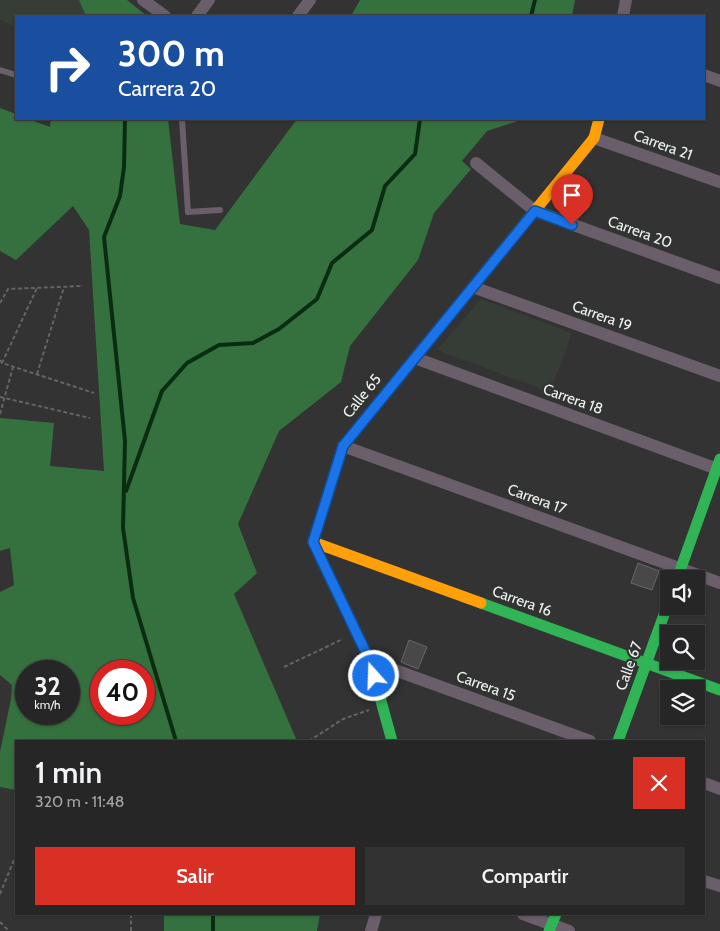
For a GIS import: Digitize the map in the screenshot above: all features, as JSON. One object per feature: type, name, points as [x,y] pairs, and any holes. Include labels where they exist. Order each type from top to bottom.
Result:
[{"type":"street","points":[[143,0],[164,15]]},
{"type":"street","points":[[198,15],[209,0]]},
{"type":"street","points":[[299,15],[310,0]]},
{"type":"street","points":[[622,15],[626,0]]},
{"type":"street","points":[[705,75],[720,81]]},
{"type":"street","name":"Calle 65","points":[[313,542],[343,446],[594,138],[599,120]]},
{"type":"street","name":"Carrera 21","points":[[594,138],[720,182]]},
{"type":"street","name":"Carrera 20","points":[[476,163],[535,211],[720,278]]},
{"type":"street","name":"Carrera 19","points":[[473,287],[720,376]]},
{"type":"street","name":"Carrera 18","points":[[415,358],[719,466]]},
{"type":"street","name":"Carrera 17","points":[[343,446],[668,570]]},
{"type":"street","points":[[680,570],[719,466]]},
{"type":"street","points":[[313,542],[370,661],[392,740]]},
{"type":"street","name":"Carrera 16","points":[[313,542],[720,690]]},
{"type":"street","name":"Carrera 17","points":[[705,580],[720,583]]},
{"type":"street","name":"Calle 67","points":[[618,740],[664,615]]},
{"type":"street","name":"Carrera 15","points":[[370,661],[587,740]]},
{"type":"street","points":[[705,783],[720,789]]},
{"type":"street","points":[[705,881],[720,886]]},
{"type":"street","points":[[370,931],[376,915]]},
{"type":"street","points":[[526,915],[552,923],[569,931]]},
{"type":"lane","points":[[0,70],[15,75]]},
{"type":"lane","points":[[182,120],[188,212],[220,210]]},
{"type":"path","points":[[0,303],[1,298],[8,289],[83,286]]},
{"type":"path","points":[[37,374],[64,287]]},
{"type":"path","points":[[37,288],[1,362],[94,394]]},
{"type":"path","points":[[0,414],[12,366]]},
{"type":"path","points":[[0,397],[90,418]]},
{"type":"path","points":[[284,667],[357,633]]},
{"type":"path","points":[[311,740],[343,719],[382,704]]},
{"type":"path","points":[[0,894],[15,857]]},
{"type":"path","points":[[131,915],[131,931]]},
{"type":"path","points":[[0,922],[9,931]]},
{"type":"shaded area","points":[[0,0],[79,0],[86,15],[15,15],[15,28],[0,20]]},
{"type":"shaded area","points":[[481,299],[572,333],[550,392],[437,350]]},
{"type":"green space","points":[[79,0],[127,0],[146,15],[86,15]]},
{"type":"green space","points":[[360,0],[575,0],[572,15],[352,15]]},
{"type":"green space","points":[[0,108],[15,114],[15,120],[31,120],[50,127],[51,120],[168,120],[180,224],[215,230],[296,120],[521,120],[487,131],[462,161],[471,169],[434,213],[418,260],[350,346],[341,382],[279,431],[238,524],[257,573],[234,594],[297,740],[15,740],[15,790],[0,787],[0,752],[12,685],[0,675],[0,592],[14,585],[10,548],[0,551],[0,418],[54,423],[50,466],[104,471],[89,230],[73,206],[16,260],[0,251]]},
{"type":"green space","points":[[164,915],[320,915],[317,931],[164,931]]},
{"type":"building","points":[[638,563],[659,571],[652,590],[631,583]]},
{"type":"building","points":[[409,640],[427,647],[418,669],[401,662]]},
{"type":"waterway","points":[[531,15],[535,0]]},
{"type":"waterway","points":[[125,120],[124,167],[120,196],[104,237],[125,441],[123,528],[133,598],[176,740]]},
{"type":"waterway","points":[[126,491],[162,391],[187,363],[219,345],[253,343],[279,329],[317,299],[332,263],[372,230],[385,186],[415,154],[420,120]]},
{"type":"waterway","points":[[213,915],[213,931]]},
{"type":"traffic: fast","points":[[392,740],[370,661],[313,542],[343,446],[472,288]]},
{"type":"traffic: fast","points":[[680,570],[720,459]]},
{"type":"traffic: fast","points":[[481,603],[720,690]]},
{"type":"traffic: fast","points":[[618,740],[664,615]]},
{"type":"traffic: fast","points":[[549,931],[556,915]]},
{"type":"traffic: slow","points":[[472,288],[594,138],[599,120]]},
{"type":"traffic: slow","points":[[313,542],[481,603]]},
{"type":"route","points":[[374,676],[370,661],[313,542],[343,446],[535,211],[572,225]]}]
